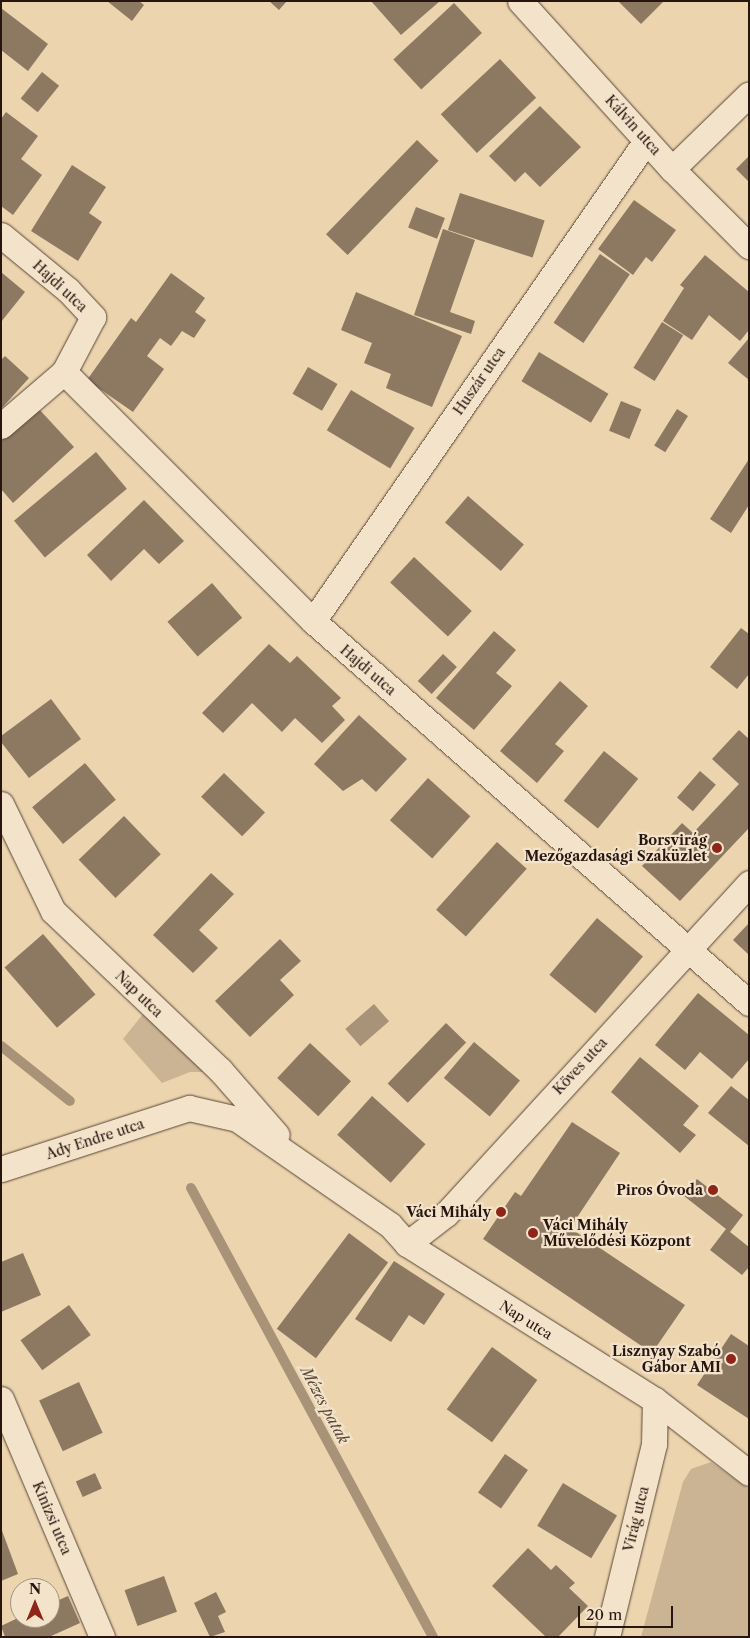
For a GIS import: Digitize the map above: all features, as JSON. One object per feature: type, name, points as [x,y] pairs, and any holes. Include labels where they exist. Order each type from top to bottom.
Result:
[{"type":"street","name":"Kálvin utca","points":[[520,1],[672,169],[749,246]]},
{"type":"street","points":[[672,169],[749,94]]},
{"type":"street","name":"Huszár utca","points":[[313,621],[646,140]]},
{"type":"street","name":"Hajdi utca","points":[[1,235],[68,290],[93,317],[64,372],[1,426]]},
{"type":"street","name":"Hajdi utca","points":[[64,372],[313,621],[749,1003]]},
{"type":"street","name":"Nap utca","points":[[1,804],[53,910],[220,1070],[304,1165]]},
{"type":"street","name":"Köves utca","points":[[407,1244],[446,1214],[749,883]]},
{"type":"street","name":"Nap utca","points":[[188,1108],[237,1119],[390,1225],[407,1244],[655,1400],[749,1473]]},
{"type":"street","name":"Ady Endre utca","points":[[1,1169],[188,1108]]},
{"type":"street","name":"Kinizsi utca","points":[[1,1399],[102,1637]]},
{"type":"street","name":"Virág utca","points":[[607,1637],[654,1444],[655,1400]]},
{"type":"shaded area","points":[[374,1004],[389,1021],[360,1046],[345,1029]]},
{"type":"shaded area","points":[[143,1014],[209,1072],[190,1072],[162,1083],[123,1039]]},
{"type":"shaded area","points":[[711,1462],[749,1489],[749,1637],[641,1637],[683,1482],[691,1469]]},
{"type":"building","points":[[107,1],[139,1],[144,5],[132,21]]},
{"type":"building","points":[[269,1],[287,1],[279,10]]},
{"type":"building","points":[[371,1],[440,1],[401,35]]},
{"type":"building","points":[[618,1],[664,1],[641,24]]},
{"type":"building","points":[[454,3],[482,33],[421,90],[393,60]]},
{"type":"building","points":[[1,8],[48,44],[28,71],[1,50]]},
{"type":"building","points":[[500,59],[536,98],[477,153],[441,114]]},
{"type":"building","points":[[42,72],[59,86],[38,112],[21,98]]},
{"type":"building","points":[[540,106],[581,147],[540,187],[525,172],[515,182],[489,156]]},
{"type":"building","points":[[6,112],[38,136],[21,159],[42,175],[13,215],[1,206],[1,119]]},
{"type":"building","points":[[417,140],[439,161],[348,255],[326,234]]},
{"type":"building","points":[[749,156],[749,182],[736,169]]},
{"type":"building","points":[[72,165],[106,187],[89,213],[102,222],[78,261],[31,231]]},
{"type":"building","points":[[460,193],[545,221],[533,258],[448,230]]},
{"type":"building","points":[[634,200],[676,230],[652,262],[646,257],[633,275],[598,249]]},
{"type":"building","points":[[416,207],[445,218],[437,239],[408,228]]},
{"type":"building","points":[[443,229],[475,240],[450,312],[475,321],[471,334],[414,315]]},
{"type":"building","points":[[600,254],[630,274],[583,343],[554,323]]},
{"type":"building","points":[[705,255],[749,292],[749,330],[740,341],[709,315],[692,340],[663,321],[684,288],[680,285]]},
{"type":"building","points":[[1,272],[25,292],[1,322]]},
{"type":"building","points":[[171,273],[205,298],[195,312],[206,320],[194,338],[182,331],[171,346],[160,338],[147,356],[164,369],[133,412],[87,380],[131,318],[136,322]]},
{"type":"building","points":[[356,292],[462,336],[432,407],[386,388],[391,374],[364,363],[372,343],[341,330]]},
{"type":"building","points":[[662,322],[683,335],[655,381],[633,368]]},
{"type":"building","points":[[749,338],[749,380],[728,363]]},
{"type":"building","points":[[539,352],[608,394],[591,423],[521,381]]},
{"type":"building","points":[[5,356],[29,378],[1,409],[1,360]]},
{"type":"building","points":[[308,367],[337,384],[322,411],[292,394]]},
{"type":"building","points":[[351,390],[414,428],[390,468],[327,430]]},
{"type":"building","points":[[621,401],[641,409],[629,439],[609,431]]},
{"type":"building","points":[[38,408],[74,447],[13,503],[1,489],[1,441]]},
{"type":"building","points":[[677,409],[688,416],[665,452],[654,445]]},
{"type":"building","points":[[96,452],[127,489],[45,558],[14,521]]},
{"type":"building","points":[[749,459],[749,505],[731,533],[710,519]]},
{"type":"building","points":[[468,496],[524,545],[501,571],[445,522]]},
{"type":"building","points":[[144,500],[184,541],[159,564],[144,549],[111,581],[87,555]]},
{"type":"building","points":[[414,557],[472,611],[448,636],[390,583]]},
{"type":"building","points":[[212,583],[242,618],[198,656],[167,622]]},
{"type":"building","points":[[741,628],[749,634],[749,674],[737,689],[710,667]]},
{"type":"building","points":[[494,631],[516,650],[496,673],[512,686],[474,730],[436,698]]},
{"type":"building","points":[[269,644],[290,663],[297,656],[341,698],[332,706],[345,720],[322,743],[295,718],[282,732],[252,703],[223,733],[202,713]]},
{"type":"building","points":[[443,654],[457,667],[432,694],[418,681]]},
{"type":"building","points":[[560,681],[588,706],[555,744],[564,751],[537,783],[500,751]]},
{"type":"building","points":[[51,699],[81,739],[29,778],[1,742],[1,736]]},
{"type":"building","points":[[359,715],[407,759],[376,792],[362,779],[343,791],[314,764]]},
{"type":"building","points":[[739,730],[749,739],[749,828],[680,901],[642,866],[682,823],[693,833],[739,784],[712,759]]},
{"type":"building","points":[[604,751],[638,779],[598,828],[564,801]]},
{"type":"building","points":[[85,763],[116,800],[63,844],[32,807]]},
{"type":"building","points":[[700,771],[716,785],[693,811],[677,797]]},
{"type":"building","points":[[224,773],[265,813],[242,836],[201,797]]},
{"type":"building","points":[[428,778],[470,816],[432,858],[390,820]]},
{"type":"building","points":[[124,816],[161,854],[115,898],[79,860]]},
{"type":"building","points":[[497,842],[527,869],[466,936],[436,910]]},
{"type":"building","points":[[211,873],[234,894],[199,930],[218,948],[193,973],[153,935]]},
{"type":"building","points":[[597,918],[643,957],[595,1013],[549,975]]},
{"type":"building","points":[[749,923],[749,955],[733,940]]},
{"type":"building","points":[[43,934],[95,994],[57,1028],[5,967]]},
{"type":"building","points":[[280,939],[301,961],[280,980],[294,995],[250,1037],[215,1001]]},
{"type":"building","points":[[698,993],[749,1035],[749,1059],[732,1079],[700,1052],[685,1070],[655,1045]]},
{"type":"building","points":[[446,1023],[466,1042],[408,1103],[388,1083]]},
{"type":"building","points":[[474,1042],[520,1081],[490,1117],[444,1078]]},
{"type":"building","points":[[310,1043],[351,1081],[318,1116],[277,1078]]},
{"type":"building","points":[[640,1057],[699,1106],[683,1125],[696,1135],[680,1153],[611,1092]]},
{"type":"building","points":[[731,1086],[749,1100],[749,1146],[708,1113]]},
{"type":"building","points":[[372,1096],[426,1144],[391,1183],[337,1135]]},
{"type":"building","name":"Váci Mihály Művelődési Központ","points":[[572,1122],[620,1153],[570,1228],[685,1305],[652,1353],[483,1239],[515,1192],[521,1196]]},
{"type":"building","points":[[697,1179],[743,1215],[730,1232],[749,1247],[749,1267],[742,1275],[710,1250],[726,1229],[684,1196]]},
{"type":"building","points":[[349,1233],[388,1262],[316,1358],[277,1329]]},
{"type":"building","points":[[23,1253],[41,1295],[1,1312],[1,1262]]},
{"type":"building","points":[[394,1261],[445,1294],[424,1325],[409,1315],[391,1342],[355,1319]]},
{"type":"building","points":[[69,1305],[91,1335],[42,1370],[20,1340]]},
{"type":"building","name":"Lisznyay Szabó Gábor AMI","points":[[731,1334],[749,1346],[749,1419],[697,1385]]},
{"type":"building","points":[[492,1347],[537,1380],[492,1442],[447,1409]]},
{"type":"building","points":[[79,1382],[103,1433],[63,1451],[39,1401]]},
{"type":"building","points":[[505,1454],[528,1470],[501,1509],[478,1493]]},
{"type":"building","points":[[95,1473],[102,1489],[83,1497],[76,1482]]},
{"type":"building","points":[[563,1483],[617,1515],[591,1558],[537,1526]]},
{"type":"building","points":[[1,1528],[18,1574],[1,1581]]},
{"type":"building","points":[[528,1548],[551,1570],[556,1565],[575,1583],[569,1588],[588,1606],[558,1637],[546,1637],[492,1586]]},
{"type":"building","points":[[164,1576],[177,1612],[138,1626],[125,1590]]},
{"type":"building","points":[[216,1592],[226,1612],[218,1616],[225,1632],[210,1637],[194,1603]]},
{"type":"building","points":[[68,1596],[80,1623],[49,1637],[5,1637],[1,1626],[10,1622],[10,1628],[60,1628],[60,1600]]},
{"type":"waterway","name":"Mézes patak","points":[[1,1046],[70,1101]]},
{"type":"waterway","name":"Mézes patak","points":[[191,1188],[433,1637]]},
{"type":"place","name":"Borsvirág Mezőgazdasági Szaküzlet","points":[[717,848]]},
{"type":"place","name":"Piros Óvoda","points":[[713,1190]]},
{"type":"place","name":"Váci Mihály","points":[[501,1212]]},
{"type":"place","name":"Váci Mihály Művelődési Központ","points":[[533,1233]]},
{"type":"place","name":"Lisznyay Szabó Gábor AMI","points":[[731,1359]]}]
